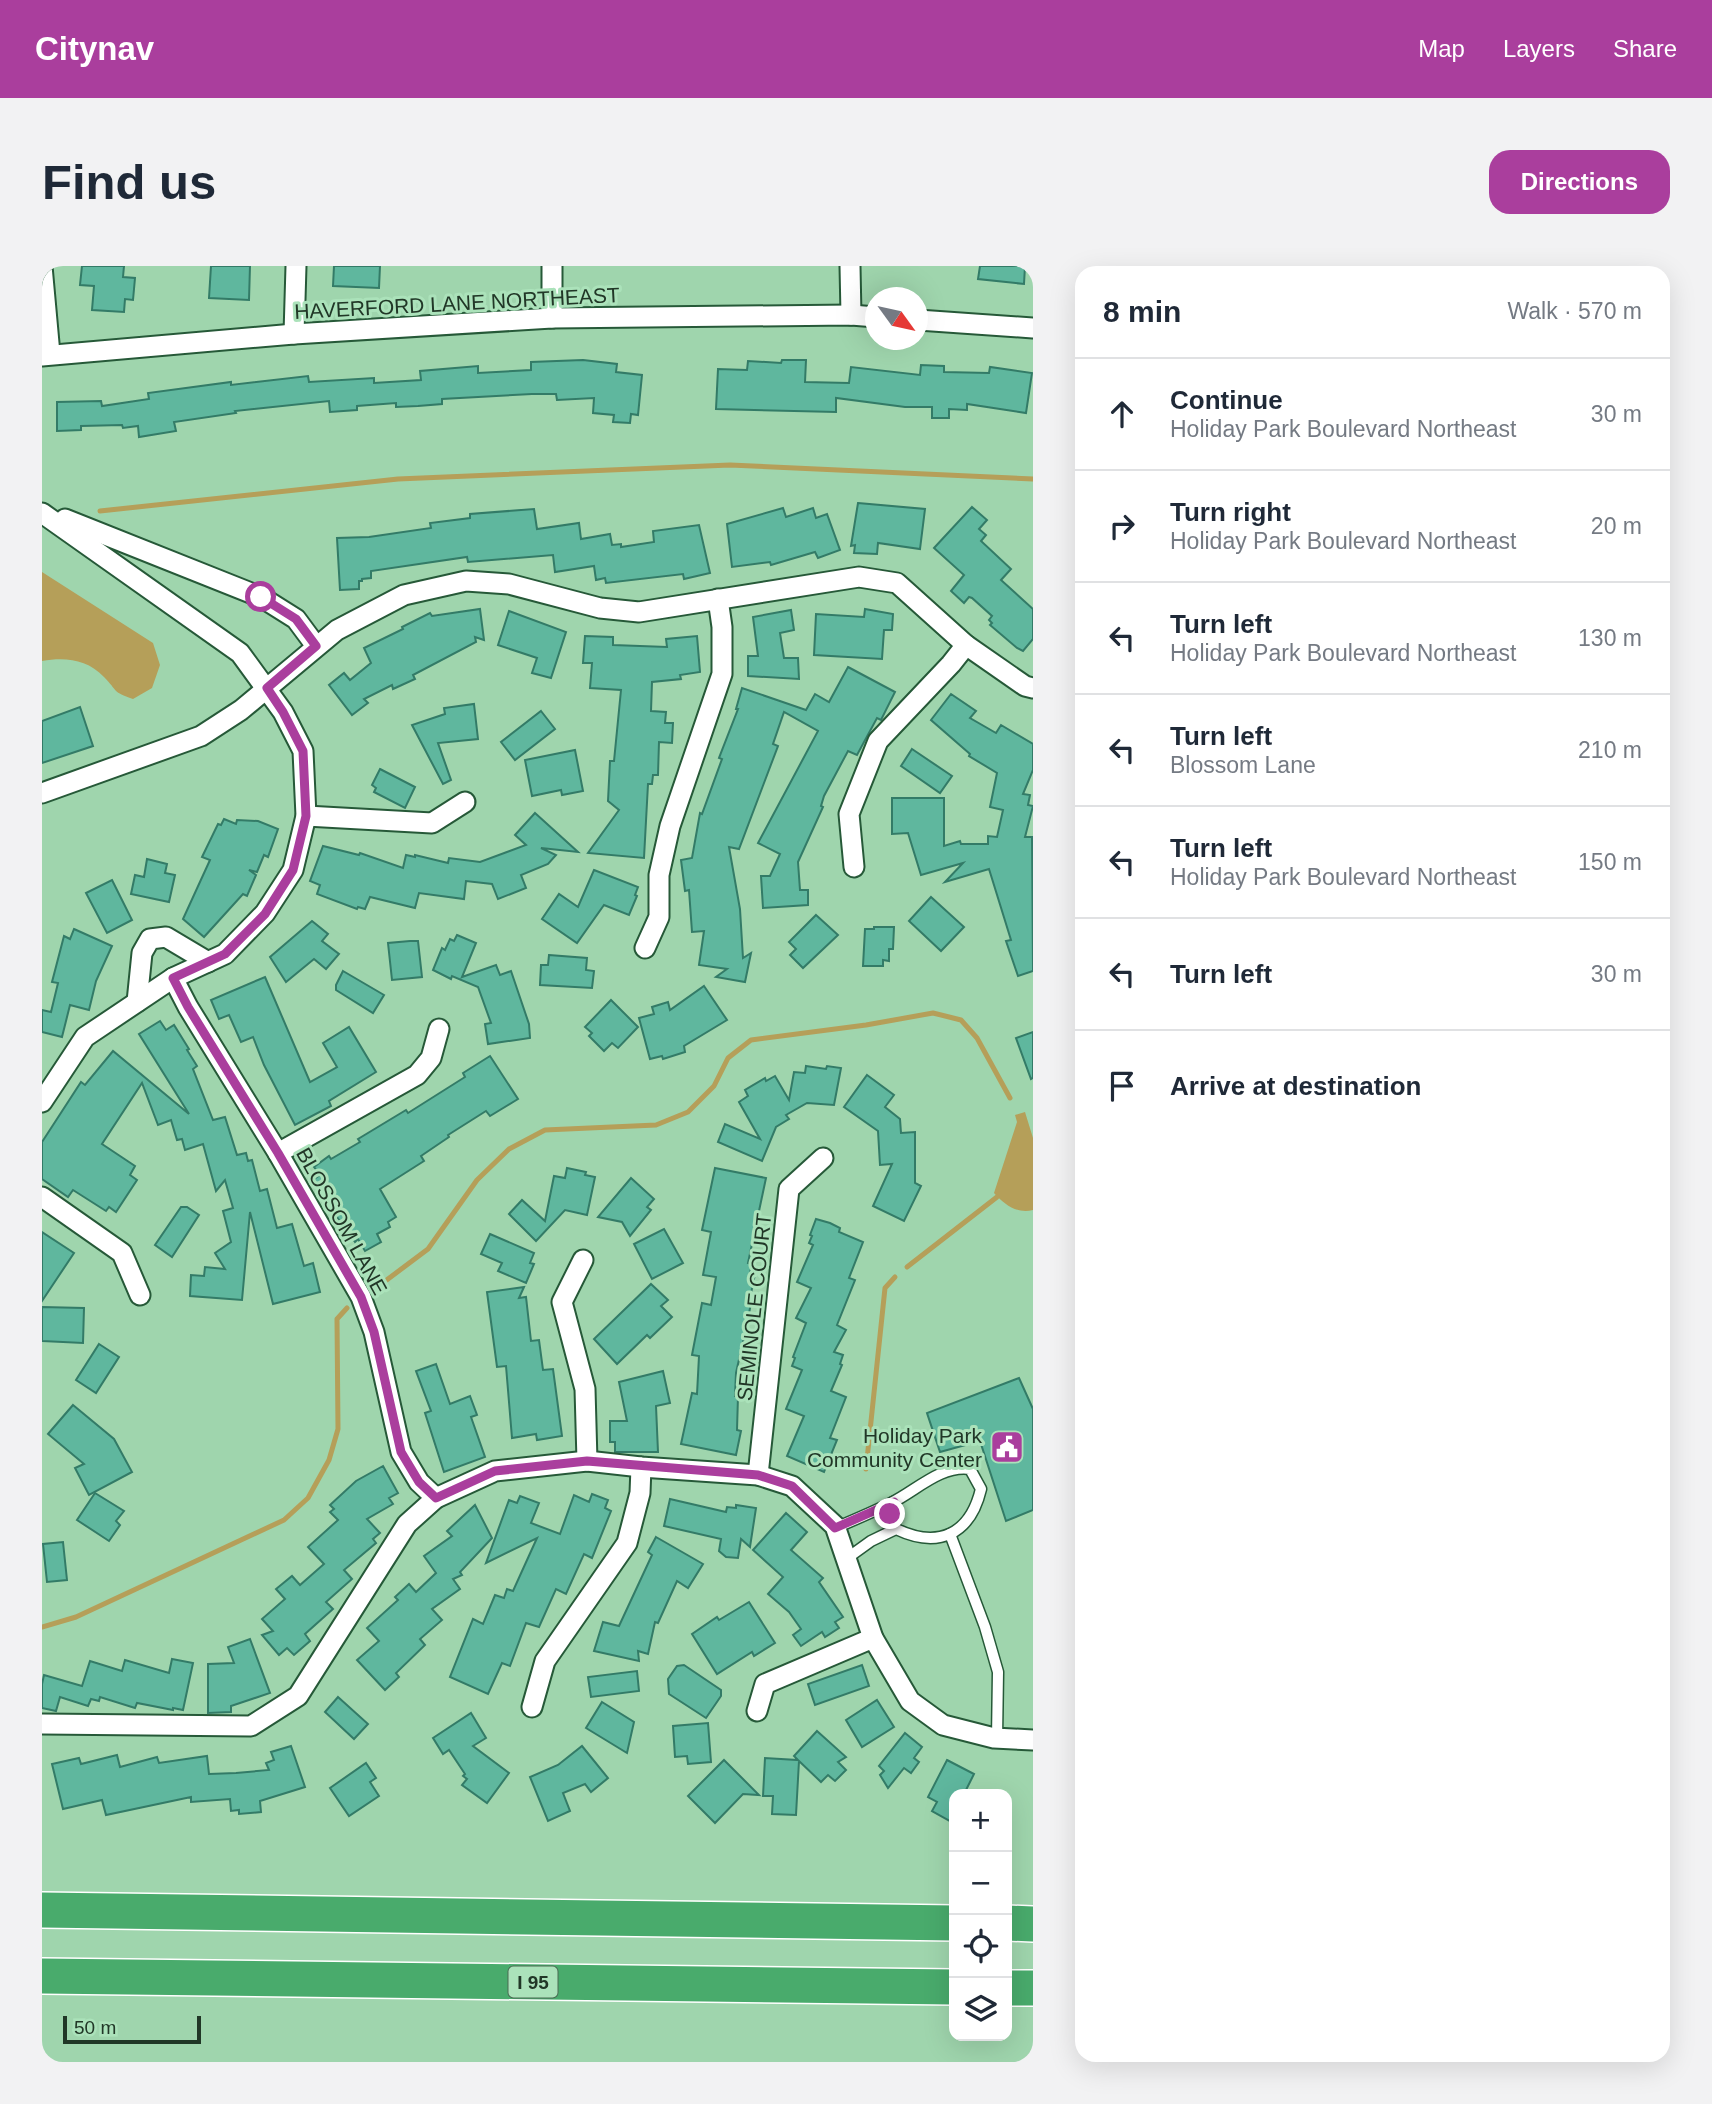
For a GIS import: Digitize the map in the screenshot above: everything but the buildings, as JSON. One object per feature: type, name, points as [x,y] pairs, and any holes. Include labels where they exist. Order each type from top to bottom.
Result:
[{"type":"highway","points":[[42,1910],[949,1923]]},
{"type":"highway","points":[[1012,1923],[1033,1924]]},
{"type":"highway","name":"I 95","points":[[42,1976],[949,1987]]},
{"type":"highway","points":[[42,1989],[112,1977]]},
{"type":"highway","points":[[1012,1988],[1033,1988]]},
{"type":"street","points":[[42,266],[46,355]]},
{"type":"street","points":[[294,334],[296,266]]},
{"type":"street","points":[[552,266],[552,318]]},
{"type":"street","points":[[850,266],[851,315]]},
{"type":"street","name":"HAVERFORD LANE NORTHEAST","points":[[46,355],[294,334],[552,318],[865,316]]},
{"type":"street","points":[[928,321],[1033,328]]},
{"type":"street","points":[[42,512],[261,597],[296,619],[316,646]]},
{"type":"street","points":[[42,512],[240,653],[283,712],[303,751],[306,816],[293,870],[265,914],[225,954],[173,978],[85,1037],[42,1102]]},
{"type":"street","points":[[42,793],[201,736],[241,710],[337,630],[404,595],[466,581],[509,583],[600,608],[639,612],[859,577],[897,583],[966,645],[1025,686],[1033,688]]},
{"type":"street","points":[[645,948],[659,917],[659,876],[670,826],[722,674],[722,627],[718,599]]},
{"type":"street","points":[[853,867],[849,814],[878,741],[966,645]]},
{"type":"street","points":[[306,816],[432,822],[465,802]]},
{"type":"street","points":[[137,1002],[142,953],[150,939],[166,937],[208,961]]},
{"type":"street","name":"BLOSSOM LANE","points":[[173,978],[361,1297],[374,1332],[401,1452],[419,1482],[436,1498]]},
{"type":"street","points":[[278,1153],[417,1075],[431,1058],[439,1029]]},
{"type":"street","name":"SEMINOLE COURT","points":[[758,1475],[789,1189],[823,1158]]},
{"type":"street","points":[[42,1197],[122,1253],[140,1295]]},
{"type":"street","points":[[583,1260],[562,1302],[585,1389],[587,1461]]},
{"type":"street","points":[[42,1724],[251,1726],[298,1696],[407,1524],[436,1498],[495,1471],[587,1461],[758,1475],[792,1486],[835,1528],[873,1638],[909,1701],[943,1726],[997,1738],[1033,1740]]},
{"type":"street","points":[[532,1707],[545,1661],[627,1543],[640,1493],[640,1467]]},
{"type":"street","points":[[757,1711],[765,1684],[873,1638]]},
{"type":"lane","points":[[835,1528],[894,1502],[939,1474],[958,1467],[970,1469],[981,1489],[977,1504],[968,1520],[944,1538],[915,1538],[897,1529],[890,1514],[894,1502]]},
{"type":"lane","points":[[846,1559],[870,1541],[897,1529]]},
{"type":"lane","points":[[950,1534],[985,1627],[998,1672],[997,1738]]},
{"type":"shaded area","points":[[42,572],[153,643],[160,665],[152,688],[133,699],[118,693],[97,671],[83,663],[59,659],[42,661]]},
{"type":"shaded area","points":[[1025,1112],[1033,1138],[1033,1210],[1022,1211],[1012,1208],[994,1193],[1017,1122],[1015,1115]]},
{"type":"waterway","points":[[100,511],[398,479],[730,465],[1033,479]]},
{"type":"waterway","points":[[384,1282],[428,1249],[477,1180],[509,1149],[545,1130],[656,1125],[688,1112],[714,1086],[728,1058],[751,1040],[933,1013],[961,1020],[977,1038],[1010,1098]]},
{"type":"waterway","points":[[907,1267],[997,1197]]},
{"type":"waterway","points":[[866,1469],[885,1288],[895,1277]]},
{"type":"waterway","points":[[42,1627],[76,1617],[284,1520],[308,1498],[329,1460],[338,1429],[337,1319],[347,1308]]},
{"type":"place","name":"Holiday Park Community Center","points":[[1007,1447]]},
{"type":"route","points":[[261,597],[296,619],[316,646],[267,688],[303,751],[306,816],[293,870],[265,914],[225,954],[173,978],[361,1297],[374,1332],[401,1452],[419,1482],[436,1498],[495,1471],[587,1461],[758,1475],[792,1486],[835,1528],[894,1502],[890,1514]]}]
